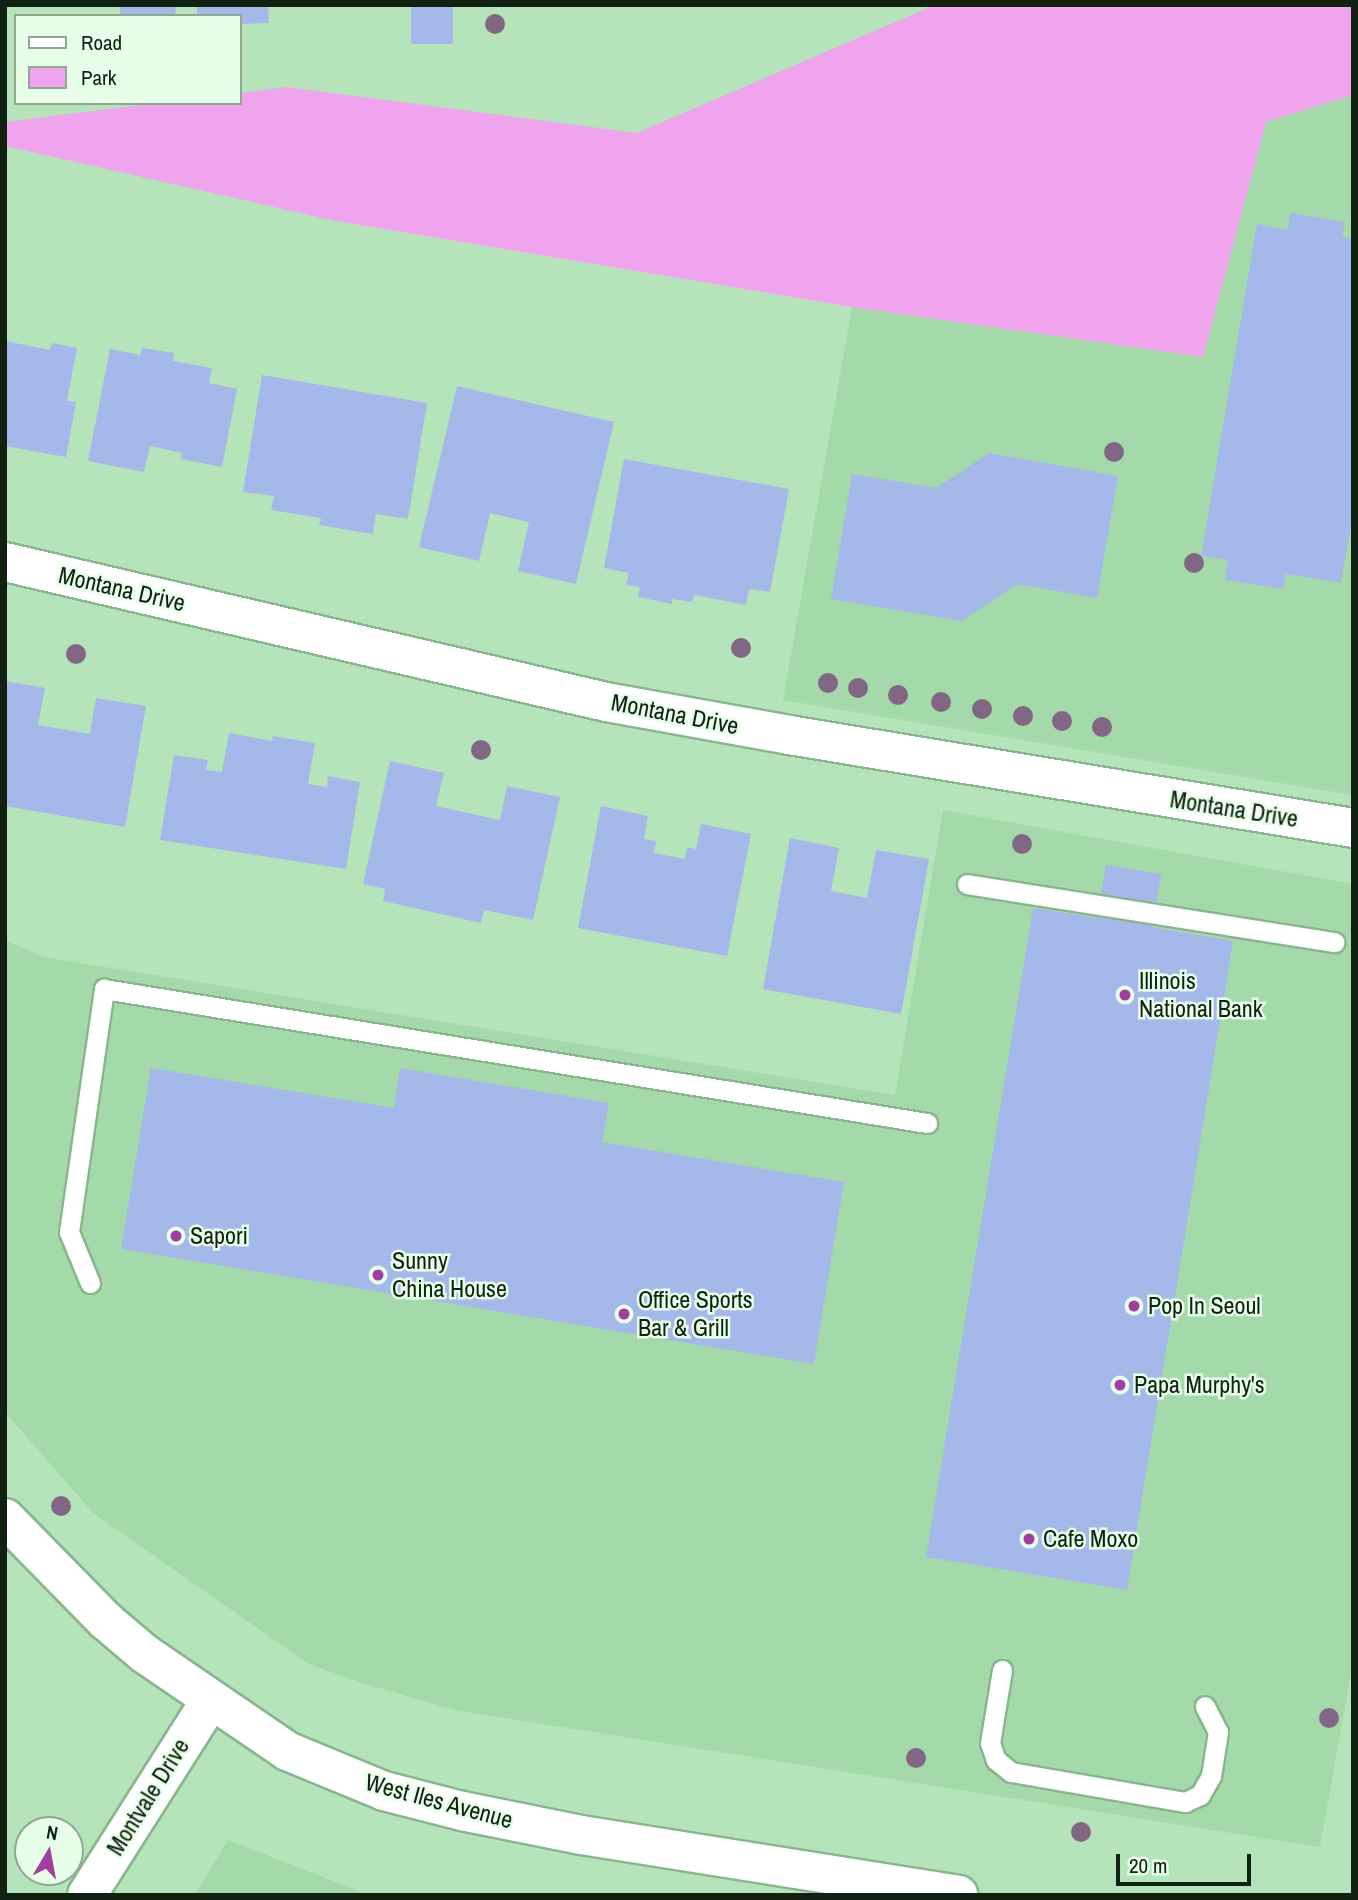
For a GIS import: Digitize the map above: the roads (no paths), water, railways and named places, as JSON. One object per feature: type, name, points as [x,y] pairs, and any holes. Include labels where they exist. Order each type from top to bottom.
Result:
[{"type":"street","name":"Montana Drive","points":[[5,562],[606,702],[789,736],[1353,828]]},
{"type":"street","name":"West Iles Avenue","points":[[5,1518],[106,1621],[145,1654],[210,1701],[287,1751],[384,1791],[462,1811],[580,1835],[958,1895]]},
{"type":"street","name":"Montvale Drive","points":[[87,1895],[210,1701]]},
{"type":"lane","points":[[967,884],[1334,942]]},
{"type":"lane","points":[[90,1283],[69,1232],[104,989],[927,1123]]},
{"type":"lane","points":[[1002,1670],[990,1742],[996,1759],[1011,1772],[1185,1802],[1200,1795],[1210,1776],[1218,1732],[1205,1706]]},
{"type":"place","name":"Illinois National Bank","points":[[1125,995]]},
{"type":"place","name":"Sapori","points":[[176,1236]]},
{"type":"place","name":"Sunny China House","points":[[378,1275]]},
{"type":"place","name":"Pop In Seoul","points":[[1134,1306]]},
{"type":"place","name":"Office Sports Bar & Grill","points":[[624,1314]]},
{"type":"place","name":"Papa Murphy's","points":[[1120,1385]]},
{"type":"place","name":"Cafe Moxo","points":[[1029,1539]]}]
